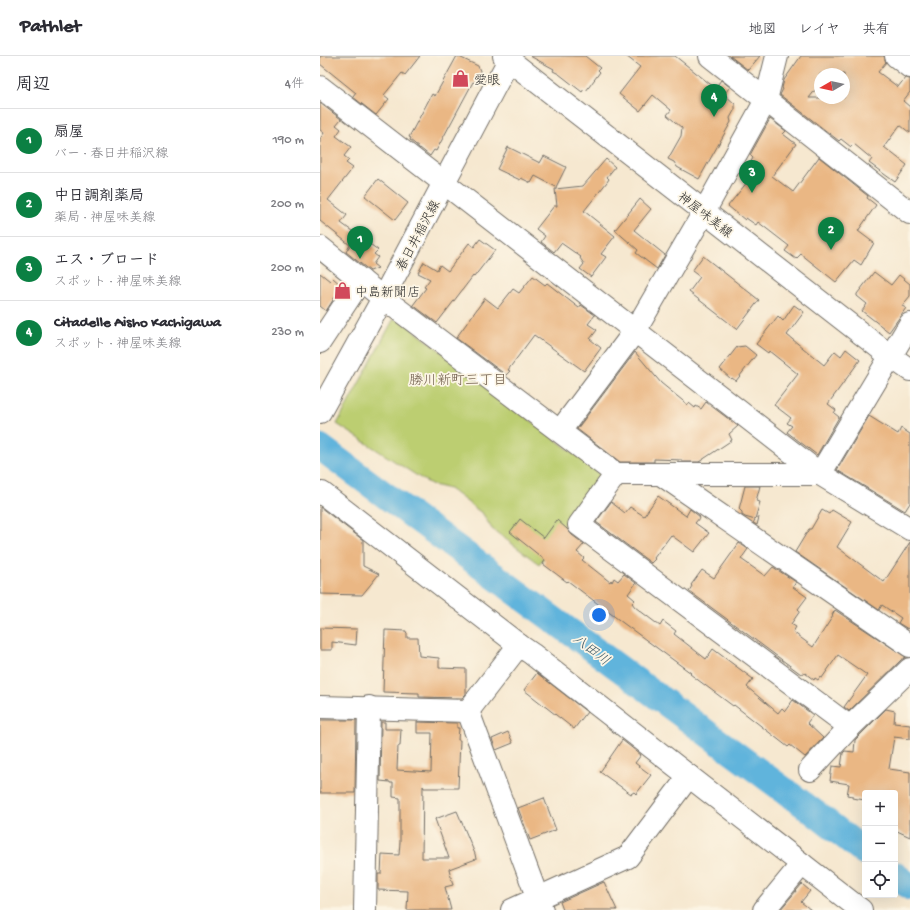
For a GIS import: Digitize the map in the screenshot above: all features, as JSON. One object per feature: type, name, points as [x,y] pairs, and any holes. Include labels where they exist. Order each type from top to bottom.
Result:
[{"type":"street","points":[[710,56],[910,213]]},
{"type":"street","points":[[560,430],[636,331],[766,100],[778,56]]},
{"type":"street","points":[[896,56],[910,67]]},
{"type":"street","name":"春日井稲沢線","points":[[320,412],[444,184],[508,57]]},
{"type":"street","name":"神屋味美線","points":[[508,57],[704,212],[910,370]]},
{"type":"street","points":[[320,88],[820,474],[910,529]]},
{"type":"street","points":[[320,248],[383,298],[560,430],[616,474],[820,474]]},
{"type":"street","points":[[320,342],[361,280]]},
{"type":"street","points":[[820,474],[910,324]]},
{"type":"street","points":[[616,474],[579,525],[850,727]]},
{"type":"street","points":[[662,475],[910,646]]},
{"type":"street","points":[[320,493],[322,493],[532,654],[862,910]]},
{"type":"street","points":[[468,711],[519,645]]},
{"type":"street","points":[[810,770],[850,727],[910,669]]},
{"type":"street","points":[[320,706],[468,711]]},
{"type":"street","points":[[365,910],[369,707]]},
{"type":"street","points":[[468,711],[540,904]]},
{"type":"street","points":[[512,910],[540,904],[628,857],[689,776]]},
{"type":"street","points":[[764,910],[802,864]]},
{"type":"green space","points":[[399,319],[603,476],[604,483],[539,564],[492,529],[483,514],[450,489],[433,485],[422,479],[337,424],[393,320]]},
{"type":"building","points":[[320,56],[420,56],[405,75],[402,73],[384,95],[389,99],[376,115],[353,97],[356,93],[320,64]]},
{"type":"building","points":[[457,56],[478,66],[480,74],[475,83],[473,82],[436,151],[434,150],[430,156],[410,140],[411,138],[409,137],[432,94],[435,96]]},
{"type":"building","points":[[530,56],[585,56],[600,68],[598,70],[600,72],[586,91],[584,89],[582,92],[553,71],[554,69]]},
{"type":"building","points":[[626,56],[675,56],[715,88],[721,80],[730,87],[724,94],[735,104],[735,109],[730,118],[731,122],[699,179],[677,167],[674,162],[668,159],[681,136],[682,128],[667,115],[671,110],[653,95],[640,111],[619,94],[640,67]]},
{"type":"building","points":[[730,56],[760,56],[748,70]]},
{"type":"building","points":[[801,56],[884,56],[886,62],[878,72],[898,87],[905,78],[910,79],[910,92],[903,101],[910,107],[910,133],[900,125],[884,147],[907,165],[895,182],[869,163],[872,159],[854,144],[851,147],[841,139],[839,141],[780,95],[783,89],[784,80]]},
{"type":"building","points":[[320,103],[341,119],[336,125],[341,129],[336,136],[351,147],[344,156],[349,160],[346,163],[353,168],[328,200],[347,215],[341,223],[378,250],[374,254],[378,257],[373,264],[378,268],[370,271],[346,252],[350,245],[320,221],[320,139],[324,133],[320,130]]},
{"type":"building","points":[[770,119],[786,131],[783,134],[796,144],[772,176],[793,192],[819,157],[868,196],[867,198],[876,205],[858,231],[874,243],[861,265],[854,260],[836,282],[801,254],[796,259],[785,251],[789,246],[758,222],[756,225],[746,218],[745,220],[728,206],[752,176],[745,172],[753,158],[750,155]]},
{"type":"building","points":[[508,147],[540,163],[544,156],[566,167],[556,187],[535,176],[531,183],[521,178],[520,180],[497,169]]},
{"type":"building","points":[[606,159],[615,167],[607,177],[609,179],[607,182],[584,211],[615,236],[601,254],[606,257],[591,277],[580,269],[584,264],[580,258],[581,257],[561,243],[554,252],[541,242],[545,236],[536,229],[554,206],[557,206],[555,189],[583,186]]},
{"type":"building","points":[[378,179],[408,203],[395,220],[365,196]]},
{"type":"building","points":[[640,199],[651,209],[634,230],[665,255],[657,269],[636,253],[638,250],[615,230]]},
{"type":"building","points":[[480,239],[495,250],[437,323],[413,305],[426,288],[424,287],[430,279],[418,273],[424,262],[437,270],[440,265],[448,271],[469,243],[474,247]]},
{"type":"building","points":[[703,256],[759,300],[737,329],[689,292],[700,277],[692,271]]},
{"type":"building","points":[[874,272],[891,285],[899,275],[910,284],[910,296],[902,306],[906,308],[889,332],[862,311],[867,304],[857,296]]},
{"type":"building","points":[[320,273],[330,281],[333,278],[342,286],[326,311],[320,306]]},
{"type":"building","points":[[533,276],[545,285],[547,283],[579,308],[581,305],[595,315],[588,324],[597,330],[590,339],[601,348],[584,371],[534,335],[508,370],[510,371],[506,375],[456,338],[485,298],[498,308],[513,289],[519,293]]},
{"type":"building","points":[[794,305],[804,312],[787,335],[824,365],[835,351],[841,356],[846,349],[860,360],[828,404],[836,410],[834,413],[839,417],[817,455],[787,432],[792,426],[787,423],[791,418],[774,405],[798,374],[769,351],[768,353],[756,344],[778,316],[783,321]]},
{"type":"building","points":[[745,346],[756,355],[736,381],[732,378],[731,379],[720,369],[737,347]]},
{"type":"building","points":[[635,352],[661,383],[688,405],[689,403],[695,408],[696,406],[701,409],[706,402],[738,426],[729,434],[732,440],[699,462],[654,459],[654,462],[620,462],[577,429]]},
{"type":"building","points":[[869,416],[898,434],[901,428],[910,434],[910,503],[905,511],[837,470]]},
{"type":"building","points":[[745,486],[760,486],[756,501],[760,502],[755,519],[759,517],[757,525],[753,523],[755,520],[742,515],[742,512],[739,509]]},
{"type":"building","points":[[658,496],[686,516],[690,509],[700,517],[695,523],[709,533],[694,552],[671,535],[651,563],[596,522],[611,502],[625,513],[630,507],[644,516]]},
{"type":"building","points":[[320,507],[363,540],[363,566],[379,574],[362,595],[320,594]]},
{"type":"building","points":[[822,510],[829,514],[832,510],[852,522],[837,547],[884,582],[910,542],[910,627],[908,629],[898,623],[901,618],[882,605],[879,610],[795,552]]},
{"type":"building","points":[[520,519],[544,538],[557,520],[572,535],[584,544],[577,552],[584,558],[582,560],[610,582],[611,580],[612,582],[614,578],[618,581],[624,574],[636,583],[628,594],[635,600],[632,603],[635,607],[660,626],[663,621],[676,631],[674,634],[706,659],[713,649],[753,679],[747,687],[778,713],[782,708],[785,711],[793,700],[813,715],[807,723],[823,738],[805,757],[790,745],[788,747],[568,581],[567,582],[543,564],[545,560],[510,532]]},
{"type":"building","points":[[739,543],[748,549],[741,559],[765,576],[773,567],[796,582],[793,587],[807,597],[798,609],[800,611],[791,624],[796,627],[793,632],[813,647],[833,616],[832,615],[835,610],[906,657],[901,660],[849,711],[844,707],[867,675],[838,655],[822,678],[820,677],[818,680],[815,678],[814,680],[805,673],[801,674],[689,591],[692,586],[691,585],[702,570],[714,578]]},
{"type":"building","points":[[320,628],[357,629],[356,645],[332,642],[332,650],[320,650]]},
{"type":"building","points":[[385,630],[406,631],[407,638],[418,638],[419,656],[439,658],[439,668],[466,669],[466,694],[462,698],[419,697],[419,693],[383,692]]},
{"type":"building","points":[[537,673],[587,712],[574,729],[524,690]]},
{"type":"building","points":[[886,709],[895,711],[894,723],[910,725],[910,739],[894,737],[889,769],[910,772],[910,837],[898,831],[898,790],[862,790],[862,800],[852,798],[852,796],[847,795],[849,784],[830,781],[832,766],[841,767],[843,753],[845,751],[854,752],[855,740]]},
{"type":"building","points":[[320,720],[356,720],[355,793],[320,793]]},
{"type":"building","points":[[381,722],[385,722],[385,729],[401,729],[400,746],[398,746],[397,770],[431,772],[432,733],[417,733],[417,722],[457,723],[457,728],[459,728],[458,788],[424,788],[423,786],[422,858],[449,858],[435,819],[457,811],[475,854],[476,859],[449,869],[453,885],[445,887],[451,910],[407,910],[408,891],[378,890],[378,874],[381,874],[382,854],[399,855],[400,842],[400,798],[393,797],[393,783],[380,781]]},
{"type":"building","points":[[508,732],[513,743],[496,750],[492,739]]},
{"type":"building","points":[[622,740],[641,755],[635,763],[651,775],[636,794],[634,792],[631,794],[600,772]]},
{"type":"building","points":[[544,798],[556,830],[530,840],[518,808]]},
{"type":"building","points":[[604,882],[617,910],[563,910],[560,902]]},
{"type":"building","points":[[802,884],[810,891],[801,902],[811,910],[780,910]]},
{"type":"waterway","name":"八田川","points":[[320,447],[815,813],[862,850]]},
{"type":"waterway","name":"八田川","points":[[898,877],[910,887]]},
{"type":"place","name":"愛眼","points":[[461,79]]},
{"type":"place","name":"Citadelle Aisho Kachigawa","points":[[714,117]]},
{"type":"place","name":"エス・ブロード","points":[[752,193]]},
{"type":"place","name":"中日調剤薬局","points":[[831,250]]},
{"type":"place","name":"扇屋","points":[[360,259]]},
{"type":"place","name":"中島新聞店","points":[[342,291]]},
{"type":"district","name":"勝川新町三丁目","points":[[458,379]]}]
